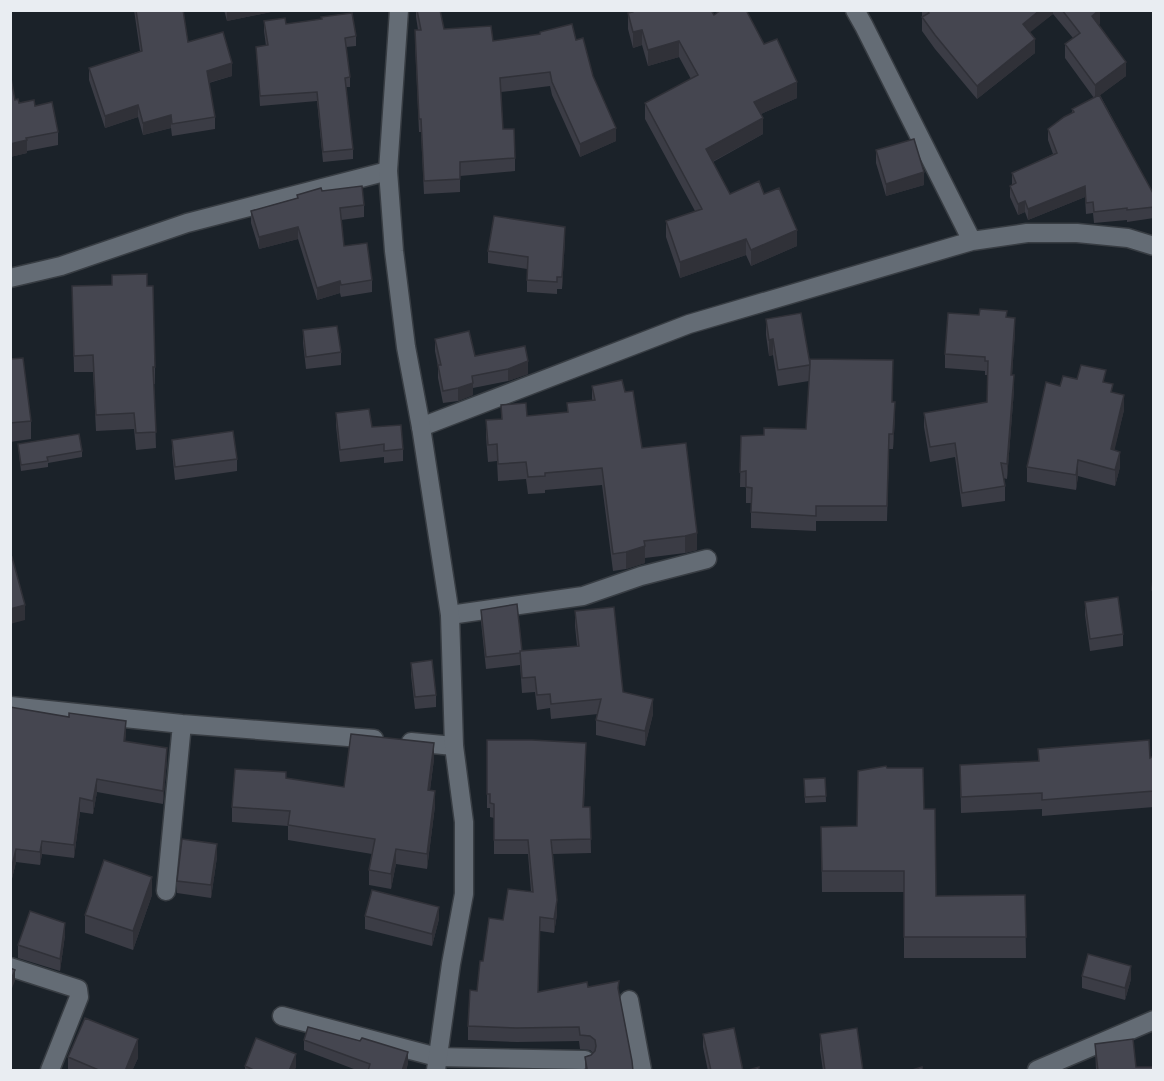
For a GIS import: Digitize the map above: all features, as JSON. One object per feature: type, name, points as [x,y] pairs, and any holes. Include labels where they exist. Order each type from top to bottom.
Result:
[{"type":"street","points":[[399,10],[388,171],[394,251],[406,347],[421,427],[450,615],[454,746],[464,822],[464,894],[451,964],[437,1064]]},
{"type":"street","points":[[855,10],[972,241]]},
{"type":"street","points":[[10,278],[61,266],[187,223],[388,171]]},
{"type":"street","points":[[421,427],[689,324],[972,241],[1027,233],[1077,233],[1128,238],[1154,246]]},
{"type":"street","points":[[450,615],[583,596],[641,576],[707,559]]},
{"type":"street","points":[[10,706],[183,724],[454,746]]},
{"type":"street","points":[[166,891],[183,724]]},
{"type":"street","points":[[10,967],[78,988],[79,997],[50,1071]]},
{"type":"street","points":[[629,1000],[642,1071]]},
{"type":"street","points":[[282,1016],[437,1064],[585,1060]]},
{"type":"street","points":[[1037,1071],[1154,1020]]},
{"type":"building","points":[[136,10],[183,10],[188,42],[223,32],[232,63],[207,71],[215,117],[172,124],[171,115],[143,123],[138,105],[105,116],[89,68],[142,51]]},
{"type":"building","points":[[417,10],[440,10],[444,29],[491,26],[493,41],[540,34],[540,32],[572,24],[576,40],[583,38],[593,76],[616,128],[580,144],[552,82],[550,72],[500,78],[503,129],[514,129],[515,158],[460,162],[460,179],[424,181],[415,30],[421,30]]},
{"type":"building","points":[[633,10],[711,10],[714,15],[721,10],[746,10],[764,44],[777,39],[797,82],[754,102],[763,118],[706,149],[730,194],[759,181],[764,194],[779,188],[797,230],[751,250],[746,239],[680,262],[666,221],[702,209],[645,103],[698,75],[679,41],[648,50],[642,30],[633,32],[628,13]]},
{"type":"building","points":[[927,10],[1040,10],[1023,24],[1035,39],[977,86],[922,17],[929,13]]},
{"type":"building","points":[[1062,10],[1099,10],[1092,16],[1126,62],[1095,85],[1065,44],[1080,33]]},
{"type":"building","points":[[352,13],[356,36],[345,38],[350,77],[345,78],[353,149],[323,152],[317,92],[260,96],[256,47],[268,45],[264,21],[285,18],[286,24]]},
{"type":"building","points":[[10,73],[15,100],[18,99],[19,103],[34,100],[35,106],[52,102],[58,132],[26,138],[27,140],[10,144]]},
{"type":"building","points":[[1099,95],[1154,195],[1154,207],[1094,212],[1093,202],[1086,203],[1085,186],[1028,209],[1025,201],[1018,204],[1010,186],[1016,183],[1012,173],[1057,153],[1048,129],[1074,112],[1072,109]]},
{"type":"building","points":[[914,139],[924,172],[886,184],[876,150]]},
{"type":"building","points":[[362,186],[364,205],[340,208],[344,246],[367,243],[372,280],[341,285],[340,281],[317,288],[298,227],[259,237],[251,211],[298,198],[297,195],[321,188],[322,191]]},
{"type":"building","points":[[494,216],[565,227],[562,277],[557,277],[557,282],[527,280],[528,257],[488,251]]},
{"type":"building","points":[[147,274],[147,286],[153,286],[156,432],[136,433],[134,413],[96,415],[93,355],[74,356],[72,286],[112,285],[112,275]]},
{"type":"building","points":[[980,309],[1007,311],[1006,317],[1015,318],[1011,375],[1014,375],[1007,464],[1001,463],[1005,486],[962,493],[955,443],[930,447],[924,413],[987,402],[988,361],[985,361],[985,357],[945,354],[948,313],[979,315]]},
{"type":"building","points":[[801,313],[810,364],[810,359],[893,360],[892,402],[895,402],[893,434],[889,434],[887,506],[816,506],[816,516],[751,512],[752,488],[746,487],[746,471],[740,472],[741,436],[764,435],[764,428],[806,429],[810,365],[778,370],[773,339],[769,340],[766,319]]},
{"type":"building","points":[[337,326],[341,352],[306,357],[303,330]]},
{"type":"building","points":[[469,331],[475,356],[525,346],[528,361],[508,369],[472,376],[473,383],[443,391],[438,365],[441,365],[435,339]]},
{"type":"building","points":[[23,358],[31,421],[10,423],[10,359]]},
{"type":"building","points":[[1081,365],[1106,370],[1103,382],[1113,384],[1111,392],[1124,395],[1111,449],[1120,452],[1115,470],[1078,460],[1076,475],[1027,467],[1046,382],[1060,386],[1063,376],[1077,379]]},
{"type":"building","points":[[622,380],[625,392],[633,391],[642,448],[686,443],[697,533],[644,541],[645,546],[613,554],[602,468],[545,473],[545,476],[528,477],[526,462],[498,464],[497,444],[488,445],[486,420],[502,419],[501,405],[526,403],[527,416],[568,412],[567,403],[595,400],[592,386]]},
{"type":"building","points":[[369,409],[372,427],[401,425],[403,449],[384,451],[384,444],[340,450],[336,413]]},
{"type":"building","points":[[233,431],[237,459],[175,467],[172,440]]},
{"type":"building","points":[[79,434],[82,451],[47,457],[48,461],[21,465],[18,444]]},
{"type":"building","points":[[12,557],[25,605],[10,609],[10,558]]},
{"type":"building","points":[[1154,566],[1154,590],[1152,590]]},
{"type":"building","points":[[1118,597],[1123,634],[1090,639],[1085,602]]},
{"type":"building","points":[[517,604],[522,651],[486,657],[481,610]]},
{"type":"building","points":[[614,607],[623,692],[653,699],[645,731],[596,720],[601,699],[551,704],[550,694],[537,695],[535,677],[522,678],[520,651],[579,646],[575,611]]},
{"type":"building","points":[[432,660],[436,695],[415,697],[411,663]]},
{"type":"building","points":[[10,707],[69,717],[69,713],[126,721],[124,741],[167,748],[163,791],[97,779],[93,801],[80,798],[74,845],[42,841],[40,852],[16,849],[10,874]]},
{"type":"building","points":[[351,734],[434,743],[428,790],[435,791],[427,854],[396,849],[391,874],[369,870],[375,839],[288,825],[290,811],[232,807],[235,769],[286,772],[286,778],[344,787]]},
{"type":"building","points":[[487,740],[586,743],[583,807],[590,807],[591,839],[551,840],[557,900],[554,919],[540,917],[538,992],[587,982],[588,987],[619,981],[618,988],[633,1071],[577,1071],[587,1069],[585,1057],[595,1051],[596,1046],[595,1040],[590,1036],[580,1035],[579,1027],[468,1026],[470,990],[477,991],[480,961],[483,961],[489,918],[503,920],[508,889],[533,892],[528,840],[494,840],[494,804],[490,803],[490,794],[487,794]]},
{"type":"building","points":[[1149,740],[1150,758],[1154,756],[1154,791],[1042,800],[1042,793],[961,797],[960,765],[1039,761],[1038,749]]},
{"type":"building","points":[[886,766],[887,768],[923,768],[924,809],[935,809],[936,896],[1025,895],[1026,937],[904,937],[904,871],[822,871],[821,827],[857,826],[858,771]]},
{"type":"building","points":[[825,778],[826,796],[805,797],[804,779]]},
{"type":"building","points":[[182,839],[217,844],[211,885],[177,881]]},
{"type":"building","points":[[104,860],[152,877],[133,931],[85,915]]},
{"type":"building","points":[[372,890],[439,907],[432,934],[365,916]]},
{"type":"building","points":[[30,911],[65,923],[60,959],[18,945]]},
{"type":"building","points":[[1088,954],[1131,966],[1125,988],[1082,976]]},
{"type":"building","points":[[10,968],[15,970],[10,982]]},
{"type":"building","points":[[85,1018],[138,1039],[125,1071],[101,1071],[68,1057]]},
{"type":"building","points":[[308,1027],[360,1041],[362,1038],[408,1052],[402,1071],[368,1071],[370,1064],[304,1040]]},
{"type":"building","points":[[734,1028],[743,1071],[711,1071],[703,1034]]},
{"type":"building","points":[[857,1028],[863,1071],[825,1071],[820,1034]]},
{"type":"building","points":[[256,1038],[296,1054],[289,1071],[256,1071],[245,1066]]},
{"type":"building","points":[[1133,1039],[1136,1067],[1154,1067],[1154,1071],[1098,1071],[1095,1044]]},
{"type":"building","points":[[759,1067],[759,1071],[745,1071]]},
{"type":"building","points":[[922,1067],[923,1071],[909,1071]]}]
